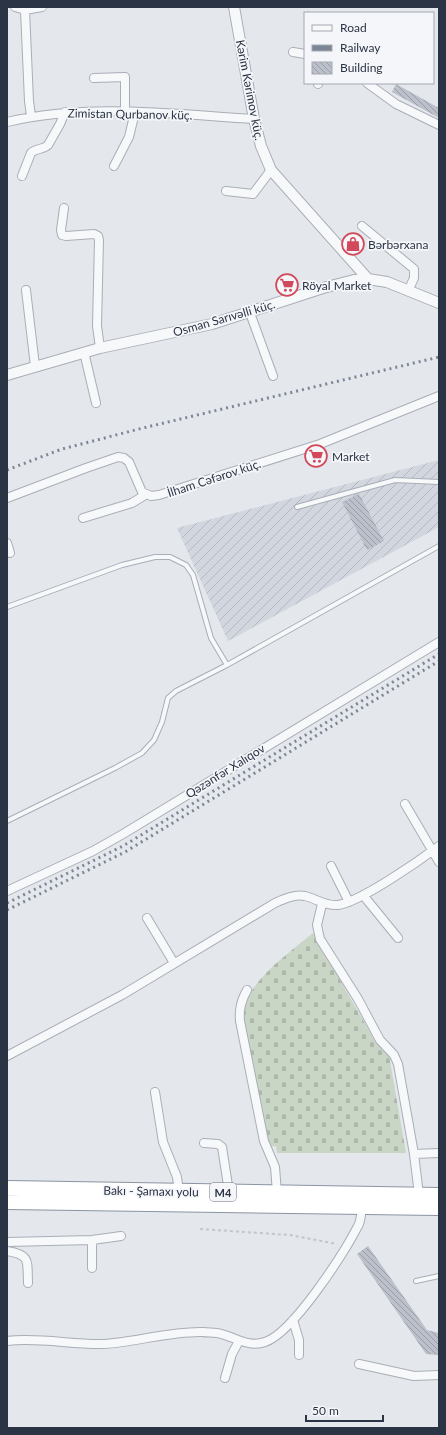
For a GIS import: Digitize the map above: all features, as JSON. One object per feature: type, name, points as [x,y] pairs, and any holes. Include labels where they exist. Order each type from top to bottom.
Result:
[{"type":"highway","name":"Bakı - Şamaxı yolu","points":[[7,1188],[179,1192],[439,1195]]},
{"type":"highway","name":"Bakı - Şamaxı yolu","points":[[7,1202],[439,1208]]},
{"type":"street","points":[[15,7],[25,10],[42,7]]},
{"type":"street","name":"Kərim Kərimov küç.","points":[[234,7],[260,146],[271,170],[368,279]]},
{"type":"street","points":[[25,10],[28,101],[31,116]]},
{"type":"street","points":[[293,52],[304,54]]},
{"type":"street","points":[[94,78],[125,77],[125,112]]},
{"type":"street","points":[[369,84],[396,104],[439,125]]},
{"type":"street","points":[[22,176],[30,153],[33,150],[46,148],[65,112]]},
{"type":"street","name":"Zimistan Qurbanov küç.","points":[[7,122],[31,116],[65,112],[135,112],[254,119]]},
{"type":"street","points":[[114,166],[129,137],[135,112]]},
{"type":"street","points":[[226,191],[253,194],[271,170]]},
{"type":"street","points":[[64,208],[61,230],[62,234],[66,236],[94,234],[98,236],[97,326],[100,348]]},
{"type":"street","points":[[362,226],[414,269],[414,278],[409,289]]},
{"type":"street","name":"Osman Sarıvəlli küç.","points":[[7,375],[100,348],[205,326],[250,313],[322,288],[354,280],[368,279],[387,282],[409,289],[439,303]]},
{"type":"street","points":[[26,290],[34,366]]},
{"type":"street","points":[[250,313],[273,376]]},
{"type":"street","points":[[84,352],[96,403]]},
{"type":"street","name":"İlham Cəfərov küç.","points":[[145,495],[159,495],[320,444],[439,396]]},
{"type":"street","points":[[7,498],[118,457],[124,458],[128,462],[139,488],[145,495],[132,503],[83,518]]},
{"type":"street","points":[[7,543],[10,553]]},
{"type":"street","name":"Qəzənfər Xalıqov","points":[[7,891],[92,851],[123,834],[439,642]]},
{"type":"street","points":[[405,804],[435,849],[439,862]]},
{"type":"street","points":[[7,1056],[122,995],[275,903],[288,898],[305,896],[322,904],[332,905],[349,902],[363,895],[435,849]]},
{"type":"street","points":[[331,866],[349,902]]},
{"type":"street","points":[[363,895],[398,938]]},
{"type":"street","points":[[322,904],[317,925],[320,939],[358,1000],[380,1040],[394,1055],[414,1154],[419,1195]]},
{"type":"street","points":[[147,918],[174,963]]},
{"type":"street","points":[[247,990],[239,1011],[240,1021],[264,1142],[274,1167],[277,1193]]},
{"type":"street","points":[[155,1092],[163,1142],[176,1177],[179,1192]]},
{"type":"street","points":[[204,1143],[218,1144],[222,1147],[229,1192]]},
{"type":"street","points":[[414,1154],[439,1153]]},
{"type":"street","points":[[7,1341],[32,1340],[112,1344],[201,1332],[221,1334],[239,1341],[256,1344],[265,1342],[274,1338],[293,1320],[333,1267],[359,1224],[362,1208]]},
{"type":"street","points":[[7,1242],[92,1240],[121,1236]]},
{"type":"street","points":[[92,1240],[92,1268]]},
{"type":"street","points":[[7,1251],[21,1254],[25,1257],[28,1283]]},
{"type":"street","points":[[293,1320],[299,1340],[299,1355]]},
{"type":"street","points":[[225,1378],[232,1354],[239,1341]]},
{"type":"street","points":[[359,1364],[414,1376],[439,1375]]},
{"type":"lane","points":[[298,508],[395,480],[439,482]]},
{"type":"lane","points":[[7,821],[116,768],[142,752],[154,740],[162,722],[168,698],[176,691],[227,665],[439,546]]},
{"type":"lane","points":[[7,607],[122,565],[155,557],[170,557],[186,565],[193,574],[211,638],[227,665]]},
{"type":"lane","points":[[416,1281],[439,1276]]},
{"type":"path","points":[[200,1229],[290,1235],[346,1246]]},
{"type":"shaded area","points":[[439,460],[439,527],[228,641],[177,528]]},
{"type":"green space","points":[[313,933],[375,1041],[389,1055],[406,1153],[277,1153],[276,1146],[268,1147],[243,1020],[245,1007],[250,994],[268,971]]},
{"type":"building","points":[[396,84],[439,108],[439,118],[392,92]]},
{"type":"building","points":[[359,494],[384,541],[367,550],[342,502]]},
{"type":"building","points":[[368,1246],[427,1330],[439,1333],[439,1355],[426,1354],[357,1254]]},
{"type":"railway","points":[[7,470],[62,449],[439,357]]},
{"type":"railway","points":[[7,903],[123,846],[439,654]]},
{"type":"railway","points":[[7,910],[125,852],[439,661]]},
{"type":"place","name":"Bərbərxana","points":[[353,244]]},
{"type":"place","name":"Röyal Market","points":[[287,285]]},
{"type":"place","name":"Market","points":[[316,456]]}]
